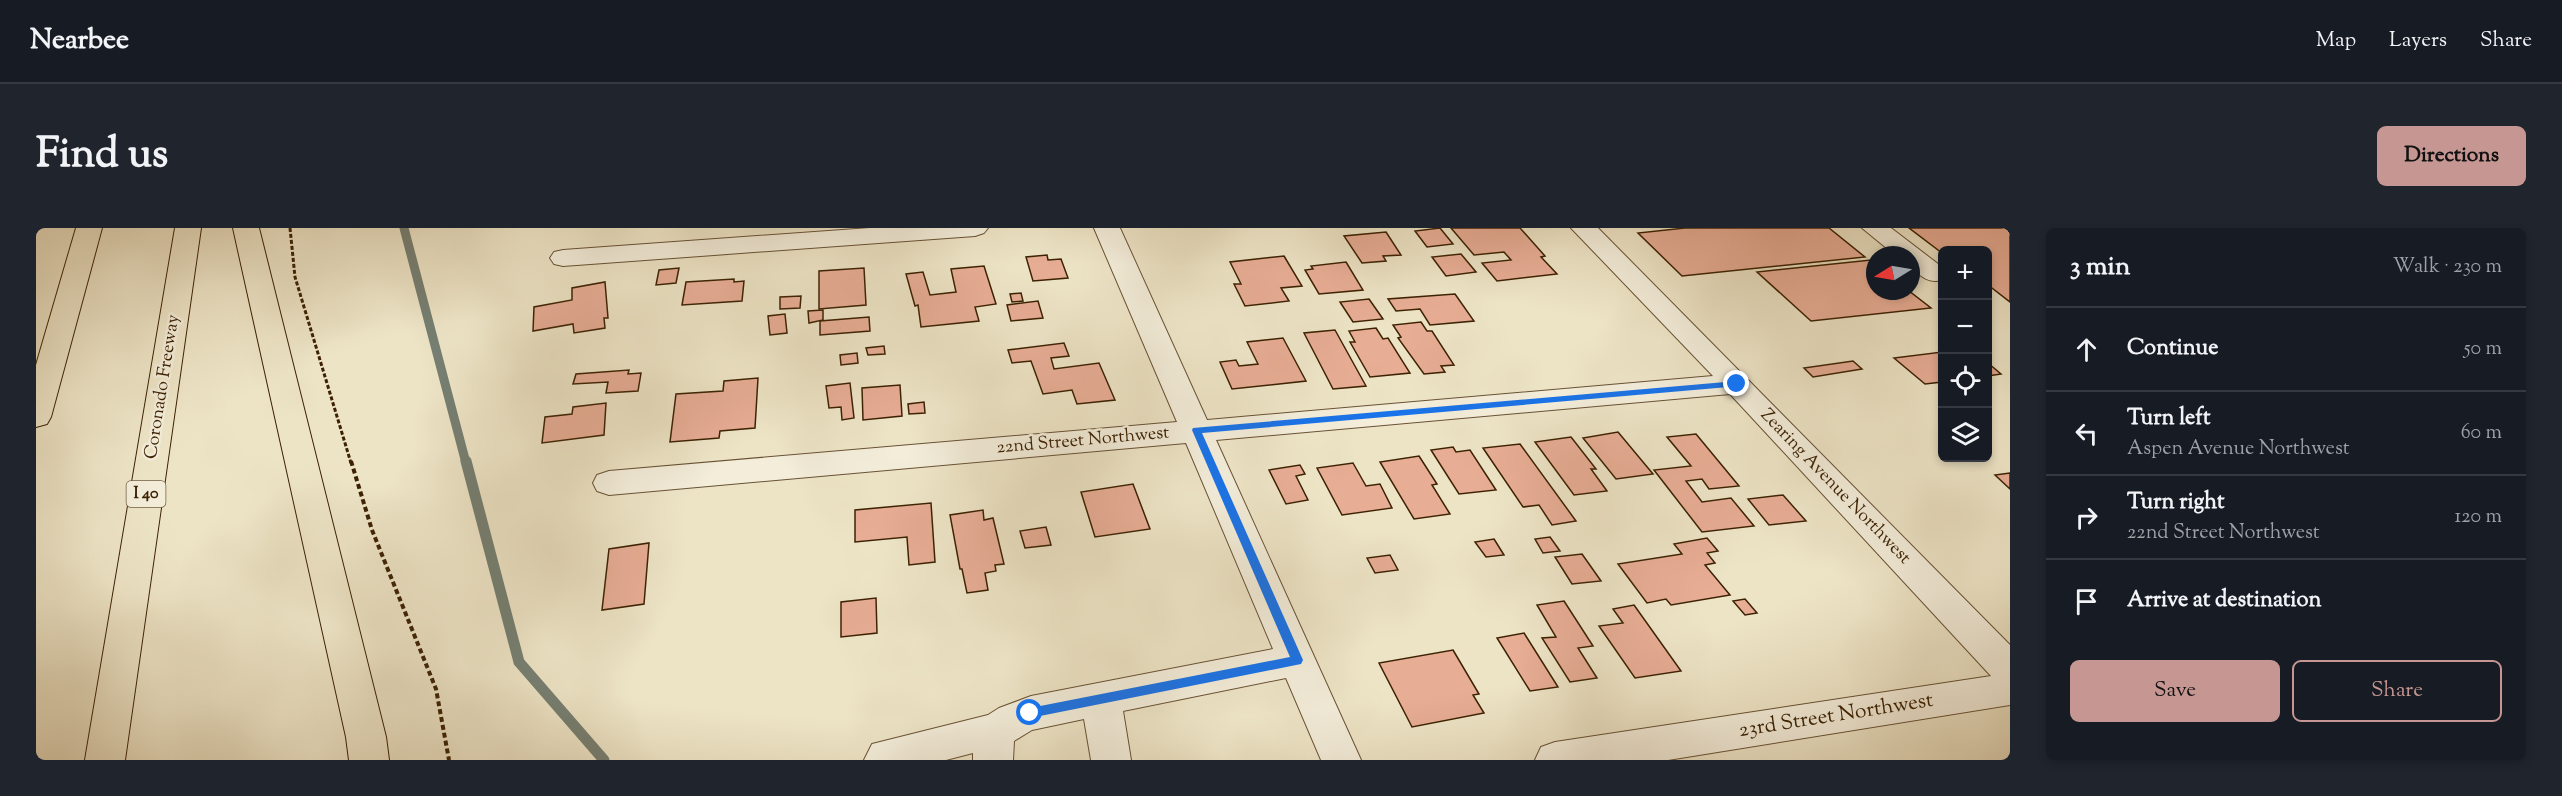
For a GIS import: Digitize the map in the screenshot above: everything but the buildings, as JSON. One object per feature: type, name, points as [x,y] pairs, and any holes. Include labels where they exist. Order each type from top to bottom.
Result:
[{"type":"highway","points":[[36,417],[89,228]]},
{"type":"highway","name":"Coronado Freeway","points":[[105,760],[188,228]]},
{"type":"highway","points":[[246,228],[358,703],[369,760]]},
{"type":"street","points":[[563,258],[975,228]]},
{"type":"street","points":[[1107,228],[1341,760]]},
{"type":"street","name":"Zearing Avenue Northwest","points":[[1584,228],[1737,384],[2010,670]]},
{"type":"street","points":[[1875,228],[1899,246]]},
{"type":"street","points":[[1920,262],[1935,274]]},
{"type":"street","name":"22nd Street Northwest","points":[[609,483],[1737,384]]},
{"type":"street","points":[[884,760],[995,745],[1011,719],[1030,713],[1297,660]]},
{"type":"street","name":"23rd Street Northwest","points":[[1555,760],[2010,689]]},
{"type":"street","points":[[1101,699],[1111,760]]},
{"type":"path","points":[[290,228],[296,277],[307,319],[372,530],[436,688],[449,760]]},
{"type":"waterway","points":[[404,228],[466,463]]},
{"type":"waterway","points":[[466,461],[519,662],[604,760]]},
{"type":"route","points":[[1030,713],[1297,660],[1197,430],[1737,384]]}]
